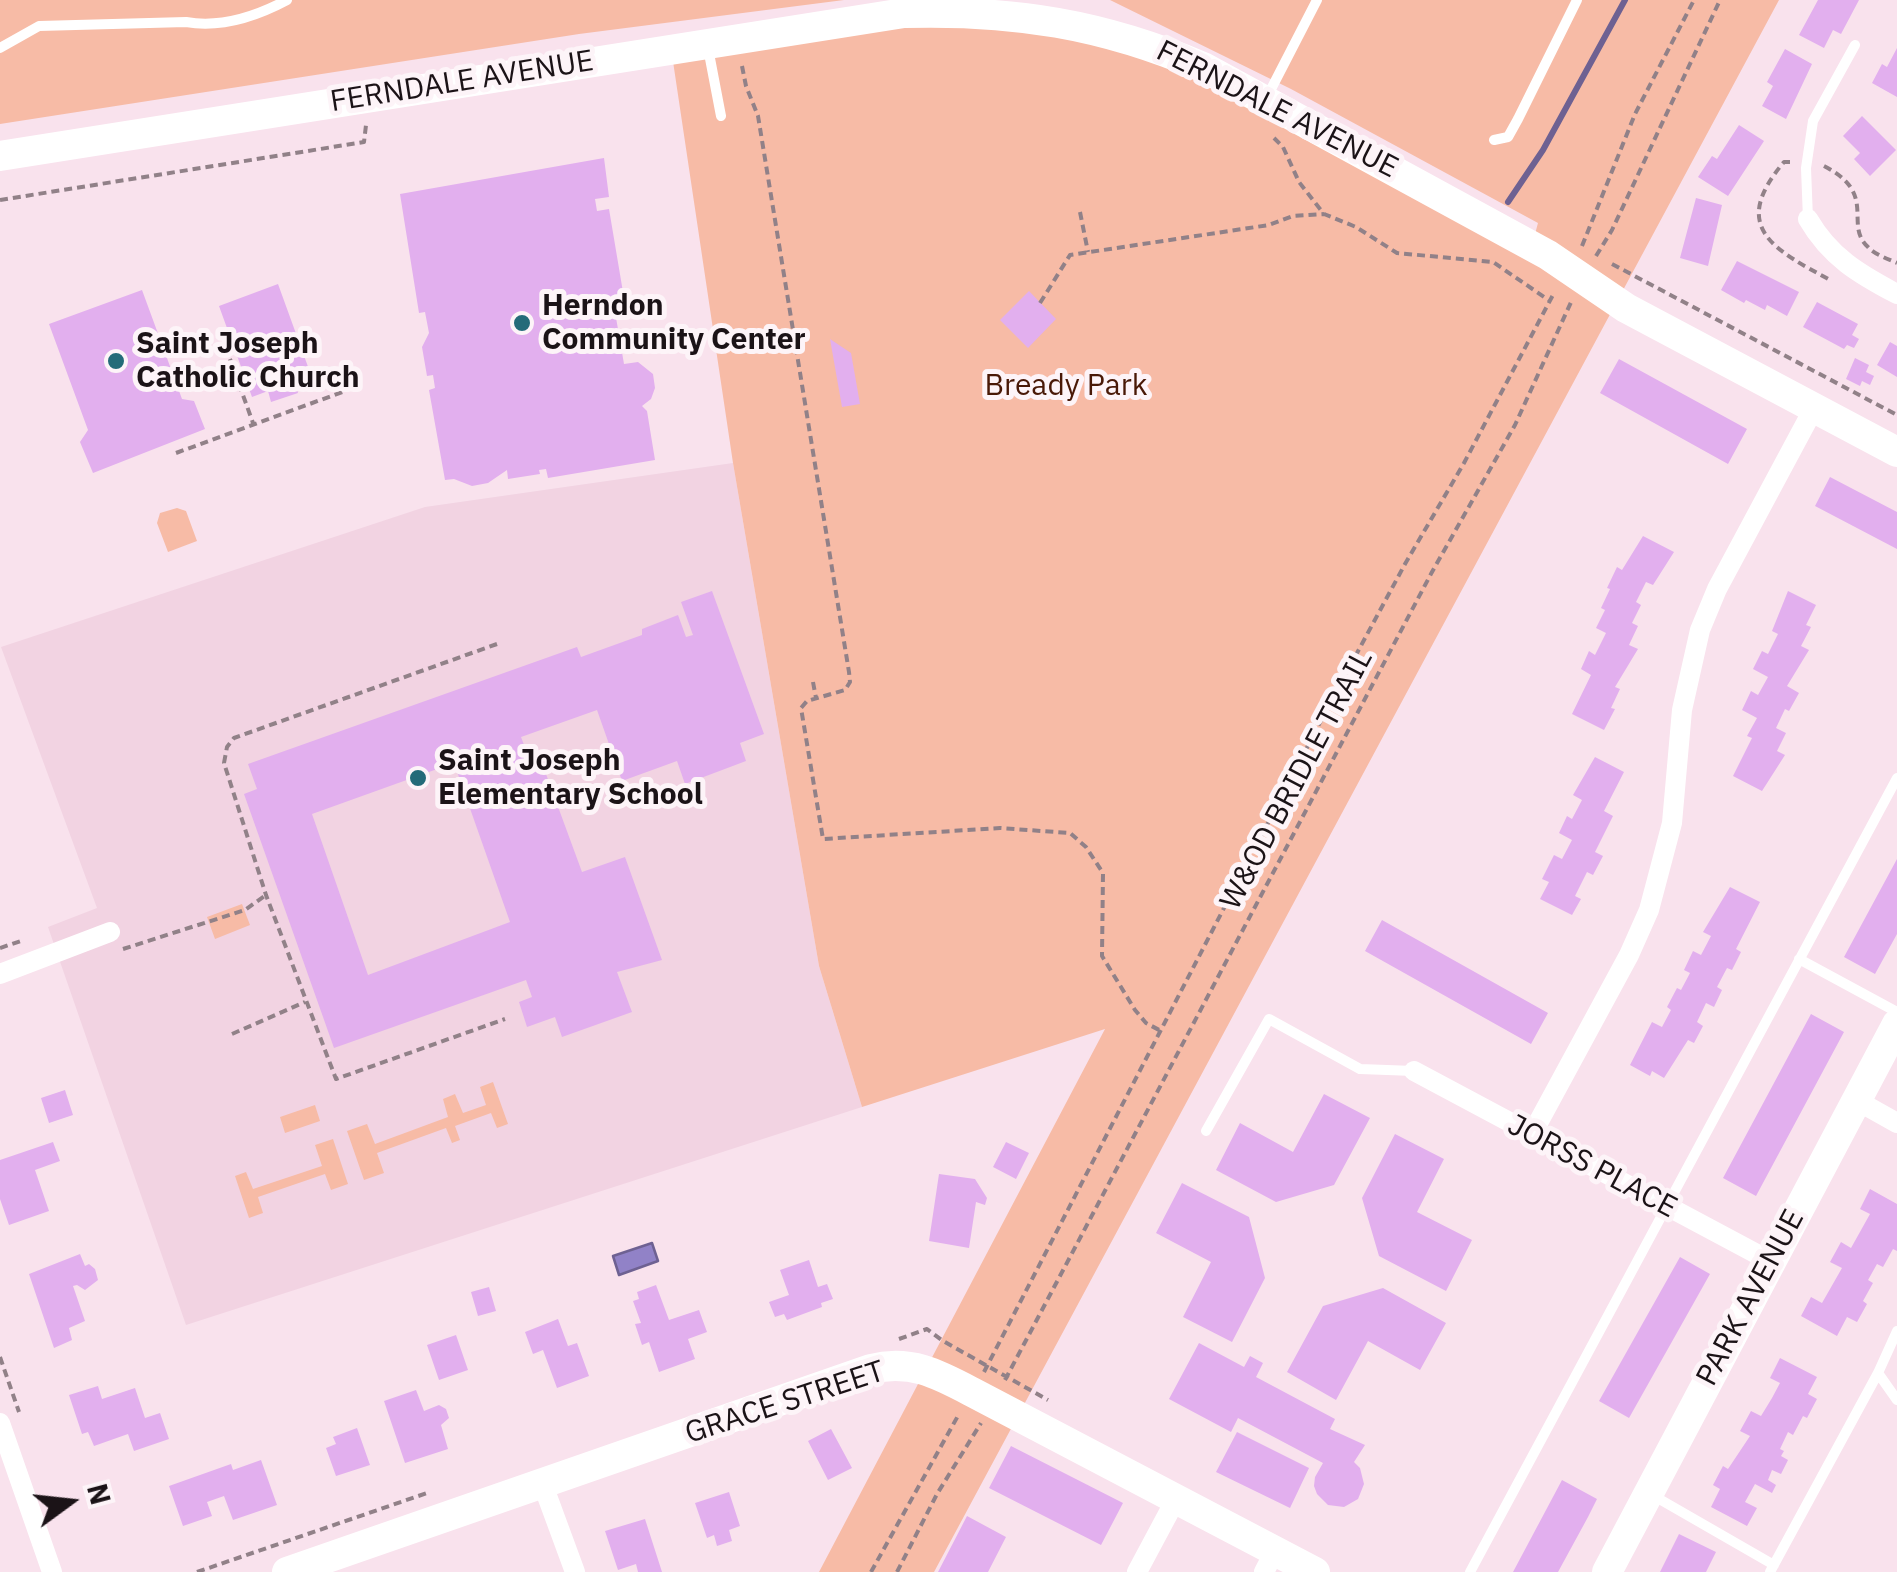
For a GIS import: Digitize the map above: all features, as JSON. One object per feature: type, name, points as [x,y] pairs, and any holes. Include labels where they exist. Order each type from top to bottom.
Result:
[{"type":"street","name":"FERNDALE AVENUE","points":[[0,156],[709,54],[904,13],[956,11],[1029,16],[1148,43],[1203,67],[1483,219],[1626,308],[1897,452]]},
{"type":"street","points":[[1808,218],[1834,256],[1853,271],[1897,294]]},
{"type":"street","points":[[1532,1134],[1650,910],[1672,823],[1682,710],[1700,630],[1717,589],[1814,408]]},
{"type":"street","points":[[0,974],[113,942]]},
{"type":"street","name":"PARK AVENUE","points":[[1607,1572],[1897,1024]]},
{"type":"street","name":"JORSS PLACE","points":[[1414,1071],[1770,1262]]},
{"type":"street","points":[[1856,1100],[1897,1123]]},
{"type":"street","name":"GRACE STREET","points":[[287,1572],[884,1366],[908,1365],[930,1370],[1176,1498],[1270,1562],[1315,1572]]},
{"type":"street","points":[[0,1423],[52,1572]]},
{"type":"street","points":[[543,1485],[575,1572]]},
{"type":"street","points":[[1138,1572],[1176,1498]]},
{"type":"lane","points":[[0,48],[39,26],[186,22],[205,26],[264,12],[287,0]]},
{"type":"lane","points":[[1266,101],[1317,0]]},
{"type":"lane","points":[[1494,140],[1508,138],[1578,0]]},
{"type":"lane","points":[[1808,218],[1806,168],[1814,122],[1855,45]]},
{"type":"lane","points":[[709,54],[721,116]]},
{"type":"lane","points":[[1470,1572],[1897,778]]},
{"type":"lane","points":[[1799,958],[1897,1012]]},
{"type":"lane","points":[[1206,1131],[1269,1019],[1360,1069],[1414,1071]]},
{"type":"lane","points":[[1648,1493],[1772,1568],[1897,1331]]},
{"type":"lane","points":[[1878,1372],[1897,1400]]},
{"type":"path","points":[[871,1572],[982,1398],[1162,1032],[1329,706],[1550,301],[1575,274],[1635,114],[1694,0]]},
{"type":"path","name":"W&OD BRIDLE TRAIL","points":[[897,1572],[982,1398],[1515,424],[1575,274],[1612,230],[1720,0]]},
{"type":"path","points":[[709,54],[741,60],[758,116],[849,672],[846,690],[806,701],[800,708],[823,839],[1000,828],[1070,833],[1086,846],[1103,873],[1102,956],[1134,1010],[1162,1032]]},
{"type":"path","points":[[0,200],[364,142],[366,124],[374,120]]},
{"type":"path","points":[[1268,132],[1283,147],[1299,182],[1324,214]]},
{"type":"path","points":[[1080,212],[1088,252]]},
{"type":"path","points":[[1040,303],[1070,255],[1269,226],[1293,216],[1324,214],[1356,227],[1398,253],[1494,262],[1550,301]]},
{"type":"path","points":[[1613,265],[1897,415]]},
{"type":"path","points":[[230,358],[254,423]]},
{"type":"path","points":[[176,452],[345,391]]},
{"type":"path","points":[[497,644],[234,738],[226,748],[224,763],[266,895],[336,1079],[505,1019]]},
{"type":"path","points":[[813,682],[816,700]]},
{"type":"path","points":[[113,942],[245,910],[266,895]]},
{"type":"path","points":[[232,1034],[307,1002]]},
{"type":"shaded area","name":"Saint Joseph Elementary School","points":[[733,463],[819,966],[862,1107],[186,1325],[48,927],[97,908],[1,647],[425,507]]},
{"type":"shaded area","points":[[652,1243],[658,1261],[619,1275],[613,1256]]},
{"type":"green space","points":[[0,0],[844,0],[579,34],[0,124]]},
{"type":"green space","name":"Bready Park","points":[[1110,0],[1779,0],[934,1572],[819,1572],[1105,1029],[862,1107],[819,966],[733,463],[671,48],[904,13],[1106,31],[1532,245],[1538,223],[1291,89]]},
{"type":"green space","points":[[177,508],[186,511],[197,541],[168,552],[157,523],[160,513]]},
{"type":"green space","points":[[242,904],[250,925],[215,939],[207,917]]},
{"type":"green space","points":[[493,1082],[508,1124],[497,1128],[491,1113],[455,1126],[460,1140],[452,1143],[446,1128],[377,1153],[384,1173],[364,1180],[347,1131],[367,1124],[375,1144],[448,1117],[443,1099],[455,1094],[463,1113],[486,1105],[480,1087]]},
{"type":"green space","points":[[315,1105],[320,1121],[285,1133],[280,1117]]},
{"type":"green space","points":[[333,1139],[348,1184],[331,1190],[325,1174],[258,1197],[263,1213],[249,1218],[235,1176],[246,1172],[253,1189],[322,1166],[315,1145]]},
{"type":"building","points":[[1818,0],[1859,0],[1841,34],[1833,30],[1824,48],[1799,35]]},
{"type":"building","points":[[1897,48],[1897,97],[1872,83]]},
{"type":"building","points":[[1785,49],[1812,64],[1786,119],[1762,106],[1773,86],[1767,82]]},
{"type":"building","points":[[1862,116],[1896,150],[1870,176],[1854,159],[1860,153],[1843,136]]},
{"type":"building","points":[[1739,125],[1764,141],[1728,196],[1698,177],[1712,156],[1717,159]]},
{"type":"building","name":"Herndon Community Center","points":[[604,158],[609,197],[595,199],[597,211],[609,209],[625,304],[614,306],[624,364],[638,362],[653,374],[655,388],[651,399],[642,406],[647,411],[655,460],[548,478],[546,469],[539,470],[540,474],[508,479],[507,470],[488,483],[472,486],[445,480],[429,390],[435,388],[433,375],[427,376],[422,347],[429,333],[425,312],[419,313],[400,194]]},
{"type":"building","points":[[1696,198],[1722,205],[1708,266],[1680,258]]},
{"type":"building","points":[[1737,261],[1799,292],[1787,316],[1767,305],[1765,310],[1746,300],[1744,303],[1721,290]]},
{"type":"building","points":[[278,284],[311,375],[294,381],[298,393],[271,402],[268,391],[252,397],[219,306]]},
{"type":"building","name":"Saint Joseph Catholic Church","points":[[142,290],[182,399],[194,401],[205,429],[93,473],[80,442],[88,430],[49,324]]},
{"type":"building","points":[[1029,291],[1056,319],[1028,348],[1000,320]]},
{"type":"building","points":[[1817,302],[1858,324],[1852,335],[1859,339],[1854,348],[1847,345],[1844,349],[1803,327]]},
{"type":"building","points":[[830,339],[851,353],[860,404],[842,407]]},
{"type":"building","points":[[1890,342],[1897,346],[1897,377],[1877,365]]},
{"type":"building","points":[[1855,358],[1869,365],[1866,372],[1874,376],[1870,385],[1862,381],[1860,386],[1846,379]]},
{"type":"building","points":[[1619,359],[1747,429],[1728,464],[1600,393]]},
{"type":"building","points":[[1830,477],[1897,512],[1897,549],[1815,506]]},
{"type":"building","points":[[1643,536],[1674,552],[1653,585],[1646,582],[1636,602],[1641,605],[1632,623],[1638,626],[1629,645],[1638,649],[1615,687],[1620,689],[1611,708],[1615,709],[1604,730],[1572,714],[1591,675],[1581,669],[1589,651],[1595,655],[1606,633],[1596,628],[1605,610],[1601,608],[1610,589],[1607,588],[1617,567],[1622,570]]},
{"type":"building","points":[[712,591],[764,734],[740,743],[746,761],[685,784],[677,761],[622,781],[597,710],[521,737],[529,758],[539,755],[582,872],[625,857],[662,960],[617,972],[632,1012],[562,1037],[555,1017],[527,1027],[519,1002],[532,997],[526,980],[334,1048],[244,794],[257,789],[248,764],[577,647],[581,657],[642,635],[642,629],[678,615],[686,637],[693,635],[681,602]],"holes":[[[454,763],[510,922],[368,975],[312,814]]]},
{"type":"building","points":[[1788,591],[1816,605],[1801,646],[1809,650],[1787,686],[1799,693],[1776,728],[1786,733],[1777,751],[1785,755],[1762,791],[1733,776],[1752,738],[1747,736],[1757,718],[1742,710],[1751,691],[1758,695],[1768,677],[1753,669],[1762,651],[1768,654],[1778,634],[1772,631]]},
{"type":"building","points":[[1595,757],[1624,772],[1604,811],[1613,816],[1595,852],[1603,856],[1593,875],[1587,872],[1575,896],[1581,899],[1572,915],[1540,899],[1549,882],[1542,879],[1554,855],[1562,859],[1572,840],[1559,833],[1567,816],[1572,819],[1582,800],[1573,795]]},
{"type":"building","points":[[1897,859],[1897,934],[1875,974],[1844,957]]},
{"type":"building","points":[[1730,887],[1760,902],[1736,949],[1741,952],[1717,987],[1722,990],[1714,1007],[1706,1003],[1697,1022],[1703,1026],[1694,1043],[1688,1040],[1664,1078],[1652,1071],[1650,1076],[1630,1065],[1652,1022],[1662,1027],[1671,1010],[1667,1007],[1690,973],[1684,970],[1693,951],[1701,955],[1711,936],[1703,932]]},
{"type":"building","points":[[1382,920],[1548,1013],[1531,1044],[1365,951]]},
{"type":"building","points":[[1811,1014],[1844,1032],[1756,1196],[1723,1178]]},
{"type":"building","points":[[65,1090],[73,1115],[49,1123],[41,1098]]},
{"type":"building","points":[[1324,1094],[1370,1118],[1334,1185],[1276,1202],[1216,1170],[1240,1123],[1293,1152]]},
{"type":"building","points":[[1395,1134],[1444,1159],[1417,1212],[1472,1240],[1446,1291],[1379,1256],[1362,1198]]},
{"type":"building","points":[[53,1142],[60,1161],[35,1170],[49,1211],[9,1225],[0,1199],[0,1160]]},
{"type":"building","points":[[1006,1142],[1029,1153],[1016,1179],[993,1167]]},
{"type":"building","points":[[939,1174],[975,1179],[987,1198],[985,1205],[976,1202],[969,1248],[929,1241]]},
{"type":"building","points":[[1182,1183],[1249,1217],[1265,1278],[1232,1342],[1183,1317],[1211,1262],[1156,1233]]},
{"type":"building","points":[[1870,1189],[1897,1204],[1897,1251],[1893,1249],[1883,1267],[1877,1264],[1868,1280],[1873,1283],[1863,1301],[1867,1304],[1857,1322],[1847,1317],[1837,1336],[1801,1316],[1811,1297],[1822,1303],[1842,1268],[1830,1262],[1841,1242],[1851,1248],[1870,1214],[1860,1209]]},
{"type":"building","points":[[80,1254],[85,1266],[89,1264],[95,1269],[98,1280],[85,1290],[73,1286],[85,1321],[69,1328],[72,1340],[54,1348],[29,1274]]},
{"type":"building","points":[[1680,1257],[1710,1274],[1629,1418],[1599,1401]]},
{"type":"building","points":[[809,1260],[818,1287],[827,1284],[833,1299],[787,1320],[784,1314],[775,1317],[769,1302],[789,1295],[780,1270]]},
{"type":"building","points":[[656,1285],[669,1320],[699,1310],[707,1332],[688,1339],[695,1359],[659,1372],[649,1342],[642,1345],[635,1324],[641,1323],[633,1301],[639,1299],[637,1292]]},
{"type":"building","points":[[489,1287],[496,1311],[478,1316],[471,1292]]},
{"type":"building","points":[[1383,1288],[1446,1323],[1420,1370],[1368,1341],[1336,1400],[1287,1372],[1323,1306]]},
{"type":"building","points":[[558,1319],[568,1346],[577,1343],[589,1376],[557,1388],[543,1350],[533,1354],[525,1332]]},
{"type":"building","points":[[456,1335],[468,1370],[439,1380],[427,1345]]},
{"type":"building","points":[[1199,1343],[1244,1367],[1250,1356],[1263,1363],[1256,1377],[1335,1419],[1330,1429],[1365,1445],[1354,1462],[1364,1484],[1358,1499],[1344,1507],[1328,1505],[1314,1486],[1323,1463],[1238,1418],[1231,1432],[1169,1399]]},
{"type":"building","points":[[1780,1358],[1817,1377],[1808,1394],[1817,1399],[1793,1435],[1788,1432],[1780,1449],[1784,1451],[1781,1456],[1788,1460],[1781,1474],[1772,1470],[1768,1480],[1776,1485],[1772,1493],[1755,1484],[1745,1502],[1757,1508],[1747,1526],[1711,1507],[1720,1489],[1713,1485],[1723,1466],[1728,1469],[1750,1436],[1740,1431],[1751,1411],[1761,1416],[1780,1383],[1770,1378]]},
{"type":"building","points":[[98,1386],[102,1399],[135,1388],[145,1418],[160,1413],[169,1439],[134,1451],[128,1434],[94,1446],[88,1432],[82,1434],[69,1395]]},
{"type":"building","points":[[416,1390],[424,1411],[439,1405],[446,1409],[449,1418],[441,1425],[448,1449],[405,1463],[384,1401]]},
{"type":"building","points":[[357,1428],[370,1465],[336,1476],[326,1448],[336,1444],[333,1437]]},
{"type":"building","points":[[831,1429],[852,1468],[828,1480],[808,1441]]},
{"type":"building","points":[[1237,1432],[1309,1468],[1290,1508],[1216,1472]]},
{"type":"building","points":[[1011,1446],[1123,1503],[1101,1545],[989,1488]]},
{"type":"building","points":[[261,1460],[277,1505],[233,1520],[224,1496],[207,1502],[212,1516],[183,1526],[169,1486],[231,1464],[233,1470]]},
{"type":"building","points":[[1562,1480],[1597,1499],[1588,1517],[1558,1572],[1513,1572]]},
{"type":"building","points":[[729,1492],[740,1526],[729,1530],[732,1541],[717,1546],[714,1535],[707,1538],[695,1503]]},
{"type":"building","points":[[967,1516],[1006,1537],[988,1572],[938,1572]]},
{"type":"building","points":[[645,1519],[662,1572],[638,1572],[636,1564],[618,1570],[605,1531]]},
{"type":"building","points":[[1679,1534],[1716,1552],[1706,1572],[1660,1572]]},
{"type":"waterway","points":[[1508,202],[1543,150],[1625,0]]},
{"type":"place","name":"Herndon Community Center","points":[[522,323]]},
{"type":"place","name":"Saint Joseph Catholic Church","points":[[116,361]]},
{"type":"place","name":"Saint Joseph Elementary School","points":[[418,778]]}]
